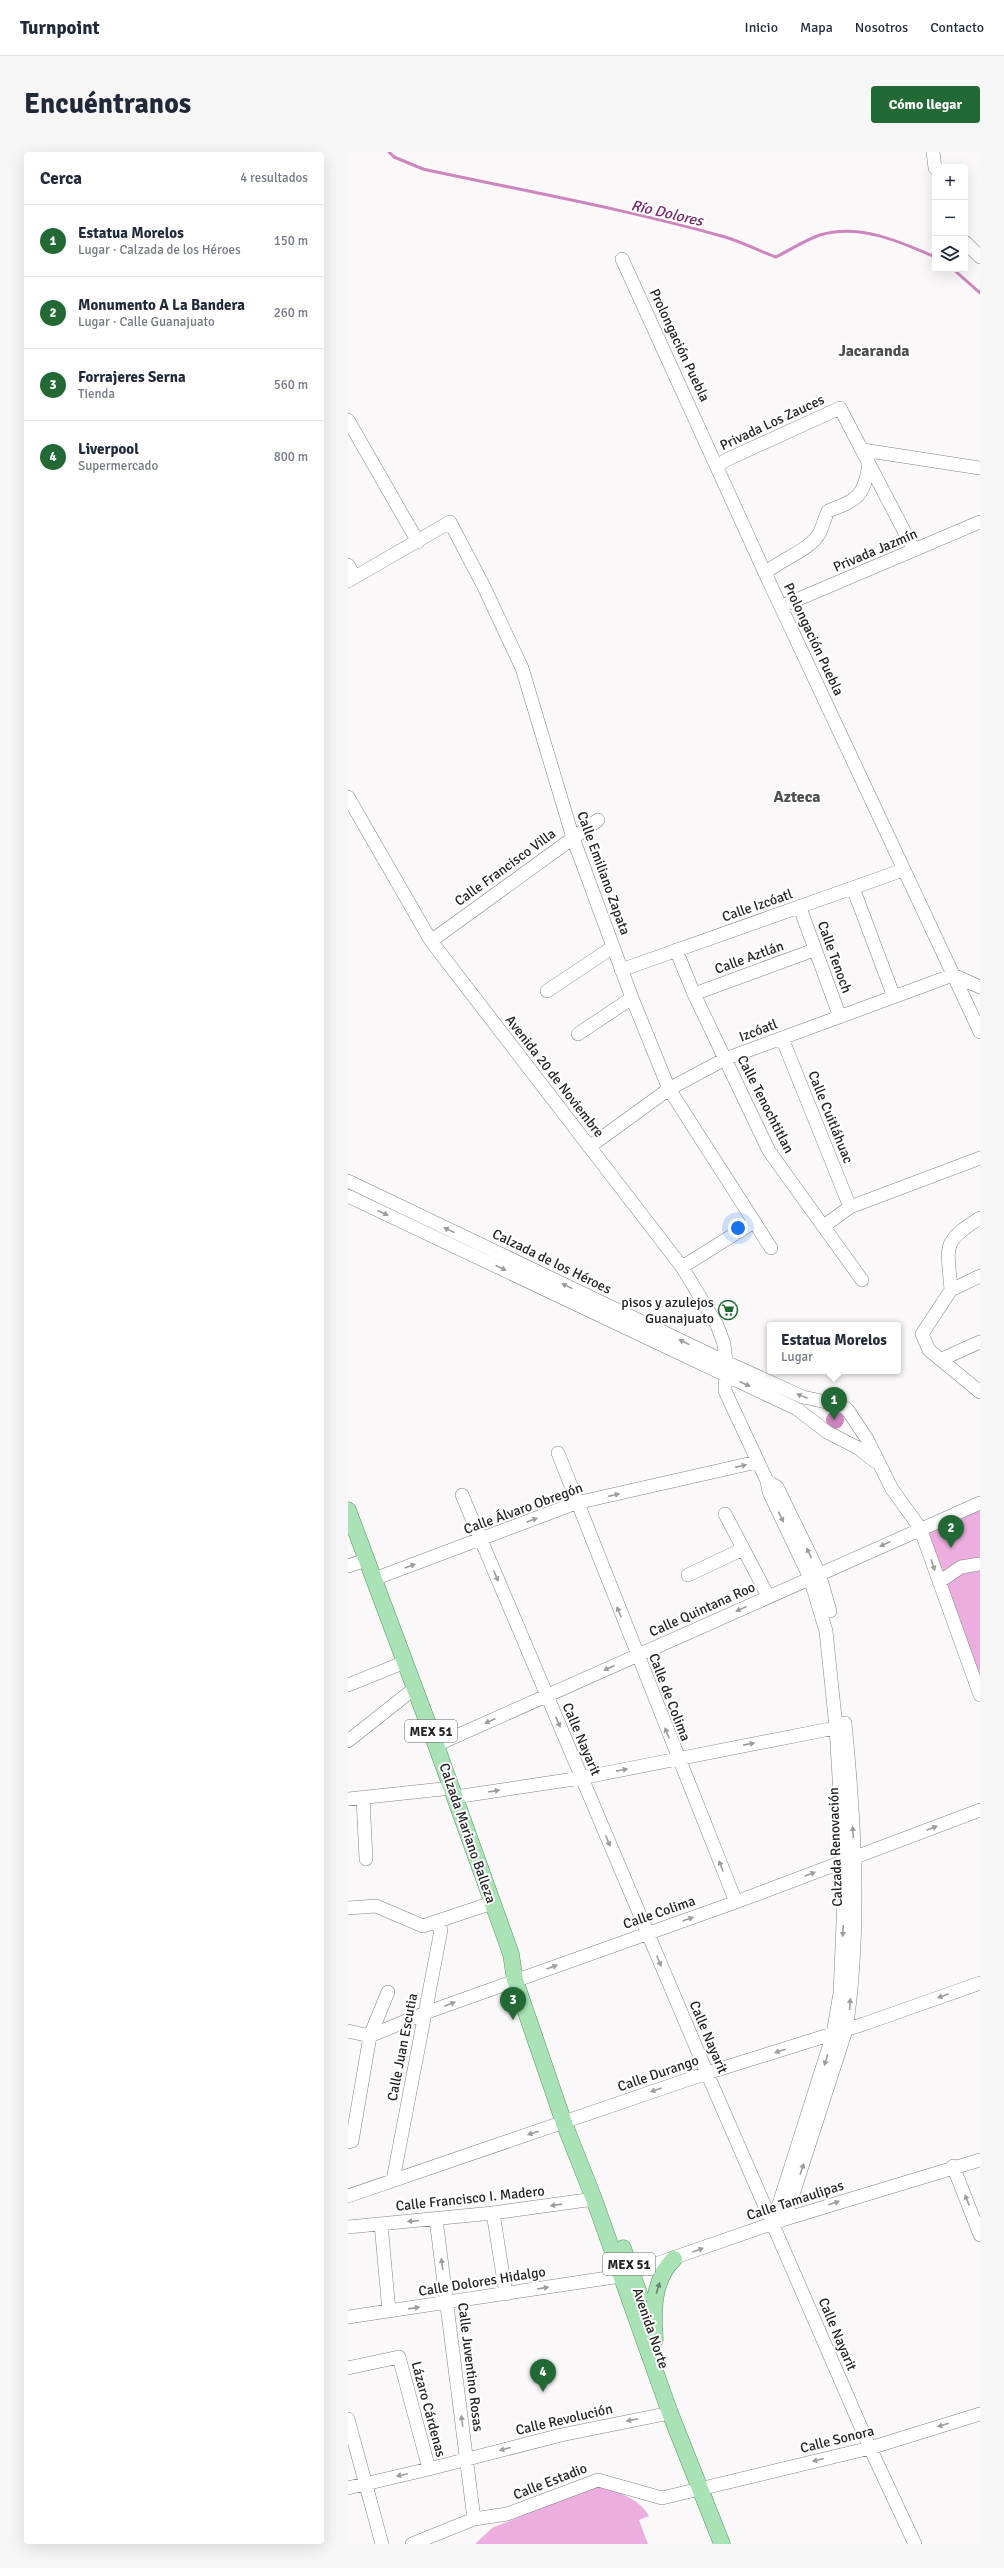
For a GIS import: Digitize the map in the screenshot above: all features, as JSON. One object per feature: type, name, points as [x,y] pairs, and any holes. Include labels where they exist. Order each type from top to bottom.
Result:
[{"type":"main road","name":"Calzada Mariano Balleza","points":[[348,1510],[454,1792],[569,2121]]},
{"type":"main road","name":"Avenida Norte","points":[[569,2121],[594,2199],[655,2340],[698,2464],[703,2488],[722,2544]]},
{"type":"main road","name":"Avenida Norte","points":[[569,2121],[626,2274],[670,2413],[703,2488]]},
{"type":"main road","points":[[655,2340],[653,2314],[657,2290],[666,2266],[674,2259]]},
{"type":"main road","points":[[670,2413],[676,2419],[698,2464]]},
{"type":"street","points":[[932,152],[934,164]]},
{"type":"street","points":[[968,245],[980,256]]},
{"type":"street","name":"Prolongación Puebla","points":[[622,259],[718,466],[765,573],[782,606],[903,870],[953,975],[976,1010],[980,1032]]},
{"type":"street","name":"Privada Los Zauces","points":[[718,466],[726,460],[840,408],[914,550]]},
{"type":"street","points":[[348,420],[418,542],[352,579],[348,565]]},
{"type":"street","points":[[863,450],[980,468]]},
{"type":"street","points":[[765,573],[778,562],[801,551],[819,533],[828,511],[854,501],[866,482],[869,464]]},
{"type":"street","name":"Calle Emiliano Zapata","points":[[418,542],[450,522],[484,587],[522,668],[573,838],[621,970],[669,1090],[772,1248]]},
{"type":"street","name":"Privada Jazmín","points":[[782,606],[980,522]]},
{"type":"street","name":"Avenida 20 de Noviembre","points":[[348,797],[431,941],[682,1267],[717,1325],[724,1344],[726,1369]]},
{"type":"street","name":"Calle Francisco Villa","points":[[431,941],[598,820]]},
{"type":"street","name":"Calle Izcóatl","points":[[621,970],[800,908],[903,870]]},
{"type":"street","points":[[853,888],[894,997]]},
{"type":"street","name":"Calle Tenoch","points":[[800,908],[814,950],[840,1017]]},
{"type":"street","points":[[547,991],[613,947]]},
{"type":"street","name":"Calle Tenochtitlan","points":[[676,950],[694,994],[769,1152],[862,1280]]},
{"type":"street","name":"Calle Aztlán","points":[[694,994],[814,950]]},
{"type":"street","points":[[953,975],[980,987]]},
{"type":"street","name":"Izcóatl","points":[[589,1147],[669,1090],[725,1060],[953,975]]},
{"type":"street","points":[[578,1034],[632,998]]},
{"type":"street","name":"Calle Cuitláhuac","points":[[782,1038],[850,1207]]},
{"type":"street","points":[[824,1226],[850,1207],[980,1158]]},
{"type":"street","name":"Calzada de los Héroes","points":[[348,1181],[726,1369],[797,1409],[821,1425],[827,1432],[858,1448],[877,1463]]},
{"type":"street","name":"Calzada de los Héroes","points":[[348,1196],[726,1369],[803,1397],[834,1404],[847,1409],[867,1439],[877,1463]]},
{"type":"street","points":[[951,1290],[948,1246],[958,1232],[980,1218]]},
{"type":"street","points":[[682,1267],[754,1222]]},
{"type":"street","points":[[980,1276],[951,1290],[922,1334],[929,1350],[942,1359],[980,1392]]},
{"type":"street","points":[[942,1359],[980,1342]]},
{"type":"street","name":"Calzada Renovación","points":[[726,1369],[725,1391],[767,1481],[777,1487],[834,1629],[841,1727],[849,1860],[840,1993],[834,2034],[779,2221]]},
{"type":"street","points":[[821,1425],[820,1416],[826,1407],[834,1404]]},
{"type":"street","points":[[834,1436],[844,1435],[851,1427],[852,1417]]},
{"type":"street","name":"Calle de Colima","points":[[558,1453],[576,1503],[677,1758],[736,1902]]},
{"type":"street","name":"Calle Álvaro Obregón","points":[[374,1579],[576,1503],[758,1462]]},
{"type":"street","points":[[877,1463],[892,1489],[920,1528],[980,1695]]},
{"type":"street","name":"Calle Nayarit","points":[[462,1495],[706,2073],[779,2221],[870,2448],[915,2544]]},
{"type":"street","name":"Calle Quintana Roo","points":[[436,1745],[920,1528],[980,1503]]},
{"type":"street","points":[[725,1514],[768,1596]]},
{"type":"street","points":[[688,1575],[743,1549]]},
{"type":"street","points":[[348,1566],[366,1560]]},
{"type":"street","points":[[939,1582],[961,1567],[980,1564]]},
{"type":"street","points":[[348,1685],[405,1662]]},
{"type":"street","points":[[348,1741],[415,1688]]},
{"type":"street","points":[[348,1799],[454,1792],[581,1778],[841,1727]]},
{"type":"street","points":[[363,1798],[366,1859]]},
{"type":"street","name":"Calle Colima","points":[[370,2036],[425,2013],[736,1902],[980,1810]]},
{"type":"street","name":"Calzada Renovación","points":[[779,2221],[846,2030],[850,1999],[856,1880],[849,1860]]},
{"type":"street","points":[[348,1908],[376,1906],[423,1926],[436,1923],[492,1903]]},
{"type":"street","name":"Calle Juan Escutia","points":[[393,2180],[442,1930],[436,1923]]},
{"type":"street","name":"Calle Durango","points":[[348,2196],[706,2073],[834,2034],[980,1983]]},
{"type":"street","points":[[350,2142],[353,2110],[370,2036],[388,1992]]},
{"type":"street","points":[[348,2031],[370,2036]]},
{"type":"street","name":"Calle Tamaulipas","points":[[626,2274],[674,2259],[779,2221],[953,2166],[980,2160]]},
{"type":"street","points":[[953,2166],[980,2235]]},
{"type":"street","name":"Calle Francisco I. Madero","points":[[348,2227],[493,2213],[594,2199]]},
{"type":"street","points":[[493,2213],[506,2294]]},
{"type":"street","name":"Calle Juventino Rosas","points":[[436,2219],[474,2519]]},
{"type":"street","points":[[381,2224],[388,2312]]},
{"type":"street","name":"Calle Dolores Hidalgo","points":[[348,2317],[506,2294],[626,2274]]},
{"type":"street","name":"Lázaro Cárdenas","points":[[348,2368],[399,2357],[429,2469]]},
{"type":"street","name":"Calle Revolución","points":[[348,2488],[366,2482],[429,2469],[561,2434],[670,2413]]},
{"type":"street","name":"Calle Sonora","points":[[703,2488],[870,2448],[980,2414]]},
{"type":"street","points":[[348,2419],[382,2544]]},
{"type":"street","name":"Calle Estadio","points":[[412,2544],[474,2519],[507,2514],[598,2480],[662,2498],[703,2488]]},
{"type":"shaded area","points":[[835,1411],[841,1414],[844,1420],[841,1426],[835,1429],[829,1426],[826,1420],[829,1414]]},
{"type":"shaded area","points":[[980,1508],[980,1675],[926,1532]]},
{"type":"shaded area","points":[[598,2485],[627,2496],[639,2504],[649,2516],[639,2520],[648,2544],[475,2544],[492,2528]]},
{"type":"waterway","name":"Río Dolores","points":[[389,152],[394,157],[423,169],[613,209],[688,227],[731,239],[776,257],[814,237],[835,232],[850,231],[894,240],[932,256]]},
{"type":"waterway","name":"Río Dolores","points":[[956,272],[980,293]]},
{"type":"place","name":"pisos y azulejos Guanajuato","points":[[728,1310]]},
{"type":"place","name":"Estatua Morelos","points":[[834,1420]]},
{"type":"place","name":"Monumento A La Bandera","points":[[951,1548]]},
{"type":"place","name":"Forrajeres Serna","points":[[513,2020]]},
{"type":"place","name":"Liverpool","points":[[543,2392]]},
{"type":"district","name":"Jacaranda","points":[[874,350]]},
{"type":"district","name":"Azteca","points":[[797,796]]}]
